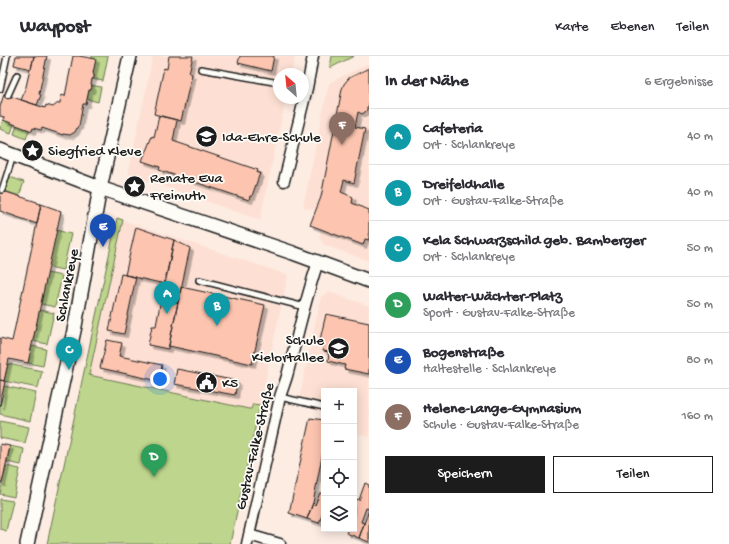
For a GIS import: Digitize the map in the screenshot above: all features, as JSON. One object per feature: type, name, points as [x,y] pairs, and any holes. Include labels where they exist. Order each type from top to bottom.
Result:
[{"type":"street","name":"Schlankreye","points":[[27,544],[75,326],[100,188],[130,56]]},
{"type":"street","points":[[309,72],[313,56]]},
{"type":"street","points":[[284,181],[301,104]]},
{"type":"street","points":[[0,150],[100,188],[318,262],[369,281]]},
{"type":"street","name":"Gustav-Falke-Straße","points":[[248,540],[280,397],[318,262]]},
{"type":"street","points":[[248,540],[280,544]]},
{"type":"lane","points":[[0,89],[7,56]]},
{"type":"lane","points":[[200,69],[273,82]]},
{"type":"lane","points":[[8,95],[17,75]]},
{"type":"lane","points":[[2,190],[13,156]]},
{"type":"lane","points":[[199,280],[305,307]]},
{"type":"lane","points":[[280,397],[321,406]]},
{"type":"shaded area","name":"Ida-Ehre-Schule","points":[[153,56],[295,56],[292,68],[273,68],[273,104],[285,104],[260,220],[128,174]]},
{"type":"shaded area","points":[[369,63],[369,261],[324,245],[319,237],[321,229],[310,225],[315,210],[303,207],[329,83]]},
{"type":"shaded area","points":[[123,220],[288,275],[260,405],[253,404],[251,409],[249,409],[89,375]]},
{"type":"shaded area","name":"Schule Kielortallee","points":[[329,292],[369,306],[369,438],[357,433],[357,388],[321,388],[321,412],[298,404],[321,296]]},
{"type":"green space","points":[[92,56],[108,56],[103,81],[92,79],[94,78],[93,73],[95,59],[92,58]]},
{"type":"green space","points":[[332,56],[354,56],[330,68]]},
{"type":"green space","points":[[91,85],[101,87],[98,102],[87,99],[89,90],[91,90]]},
{"type":"green space","points":[[3,120],[14,124],[11,133],[0,129]]},
{"type":"green space","points":[[17,125],[29,130],[26,139],[14,134]]},
{"type":"green space","points":[[10,177],[24,182],[19,196],[5,191]]},
{"type":"green space","points":[[117,218],[123,220],[89,375],[249,409],[251,409],[253,404],[260,405],[230,544],[47,544]]},
{"type":"green space","points":[[56,230],[71,234],[63,270],[48,267]]},
{"type":"green space","points":[[47,273],[62,276],[55,307],[41,304]]},
{"type":"green space","points":[[39,310],[54,313],[47,344],[33,341]]},
{"type":"green space","points":[[32,346],[46,349],[43,366],[28,363]]},
{"type":"green space","points":[[8,364],[42,371],[38,388],[4,381]]},
{"type":"green space","points":[[4,386],[36,393],[30,421],[0,414]]},
{"type":"green space","points":[[0,421],[29,427],[25,443],[0,438]]},
{"type":"green space","points":[[10,446],[24,449],[21,465],[7,462]]},
{"type":"green space","points":[[6,466],[20,469],[14,497],[0,494]]},
{"type":"green space","points":[[0,499],[13,501],[6,531],[0,529]]},
{"type":"building","points":[[16,56],[34,56],[31,69],[14,65]]},
{"type":"building","points":[[34,56],[47,56],[39,94],[41,95],[37,105],[21,100],[25,91]]},
{"type":"building","points":[[73,56],[96,59],[91,90],[89,90],[86,104],[83,104],[79,126],[75,132],[70,135],[63,135],[42,128],[41,130],[33,128],[32,131],[3,120],[4,117],[0,116],[0,107],[4,94],[45,108],[46,105],[53,107],[60,103],[61,95],[65,96]]},
{"type":"building","points":[[169,56],[193,56],[189,73],[192,74],[181,121],[154,114],[164,68],[167,69]]},
{"type":"building","points":[[240,56],[274,56],[271,71],[238,63]]},
{"type":"building","points":[[369,68],[369,106],[362,114],[358,112],[355,127],[365,129],[354,183],[344,180],[341,192],[353,197],[352,203],[369,210],[369,240],[365,239],[363,245],[310,225],[321,197],[342,89],[349,78]]},
{"type":"building","points":[[159,116],[177,120],[173,141],[258,170],[257,173],[260,173],[252,196],[250,196],[249,200],[159,170],[160,167],[142,161],[152,136],[154,137]]},
{"type":"building","points":[[0,190],[41,204],[37,224],[0,211]]},
{"type":"building","points":[[41,204],[61,211],[28,363],[9,359],[4,381],[0,380],[0,338],[12,341]]},
{"type":"building","points":[[136,227],[174,240],[165,284],[125,275]]},
{"type":"building","points":[[174,240],[190,248],[178,303],[161,299]]},
{"type":"building","points":[[121,274],[136,277],[124,334],[109,331]]},
{"type":"building","points":[[181,287],[265,305],[252,364],[169,346]]},
{"type":"building","points":[[161,299],[178,303],[168,349],[148,345],[152,326],[156,326]]},
{"type":"building","points":[[326,314],[369,323],[369,374],[344,369],[345,365],[328,361],[329,352],[323,351],[324,345],[319,344]]},
{"type":"building","points":[[107,340],[122,343],[119,356],[162,365],[159,381],[100,368]]},
{"type":"building","name":"K5","points":[[177,369],[237,381],[235,395],[174,384]]},
{"type":"building","points":[[0,380],[5,381],[0,406]]},
{"type":"building","points":[[310,418],[321,420],[321,462],[313,503],[307,519],[289,513]]},
{"type":"building","points":[[0,444],[10,446],[2,483],[0,483]]},
{"type":"building","points":[[365,483],[369,485],[369,509],[366,508],[361,522],[364,523],[359,538],[346,533],[357,532],[357,499],[359,500]]},
{"type":"building","points":[[321,493],[321,518],[319,523],[307,519],[313,503],[315,505]]},
{"type":"building","points":[[369,510],[369,542],[359,538]]},
{"type":"place","name":"Ida-Ehre-Schule","points":[[207,136]]},
{"type":"place","name":"Helene-Lange-Gymnasium","points":[[342,145]]},
{"type":"place","name":"Siegfried Kleve","points":[[33,150]]},
{"type":"place","name":"Renate Eva Freimuth","points":[[134,186]]},
{"type":"place","name":"Bogenstraße","points":[[103,247]]},
{"type":"place","name":"Cafeteria","points":[[167,314]]},
{"type":"place","name":"Dreifeldhalle","points":[[217,326]]},
{"type":"place","name":"Schule Kielortallee","points":[[339,348]]},
{"type":"place","name":"Kela Schwarzschild geb. Bamberger","points":[[69,370]]},
{"type":"place","name":"K5","points":[[206,382]]},
{"type":"place","name":"Walter-Wächter-Platz","points":[[154,477]]}]
